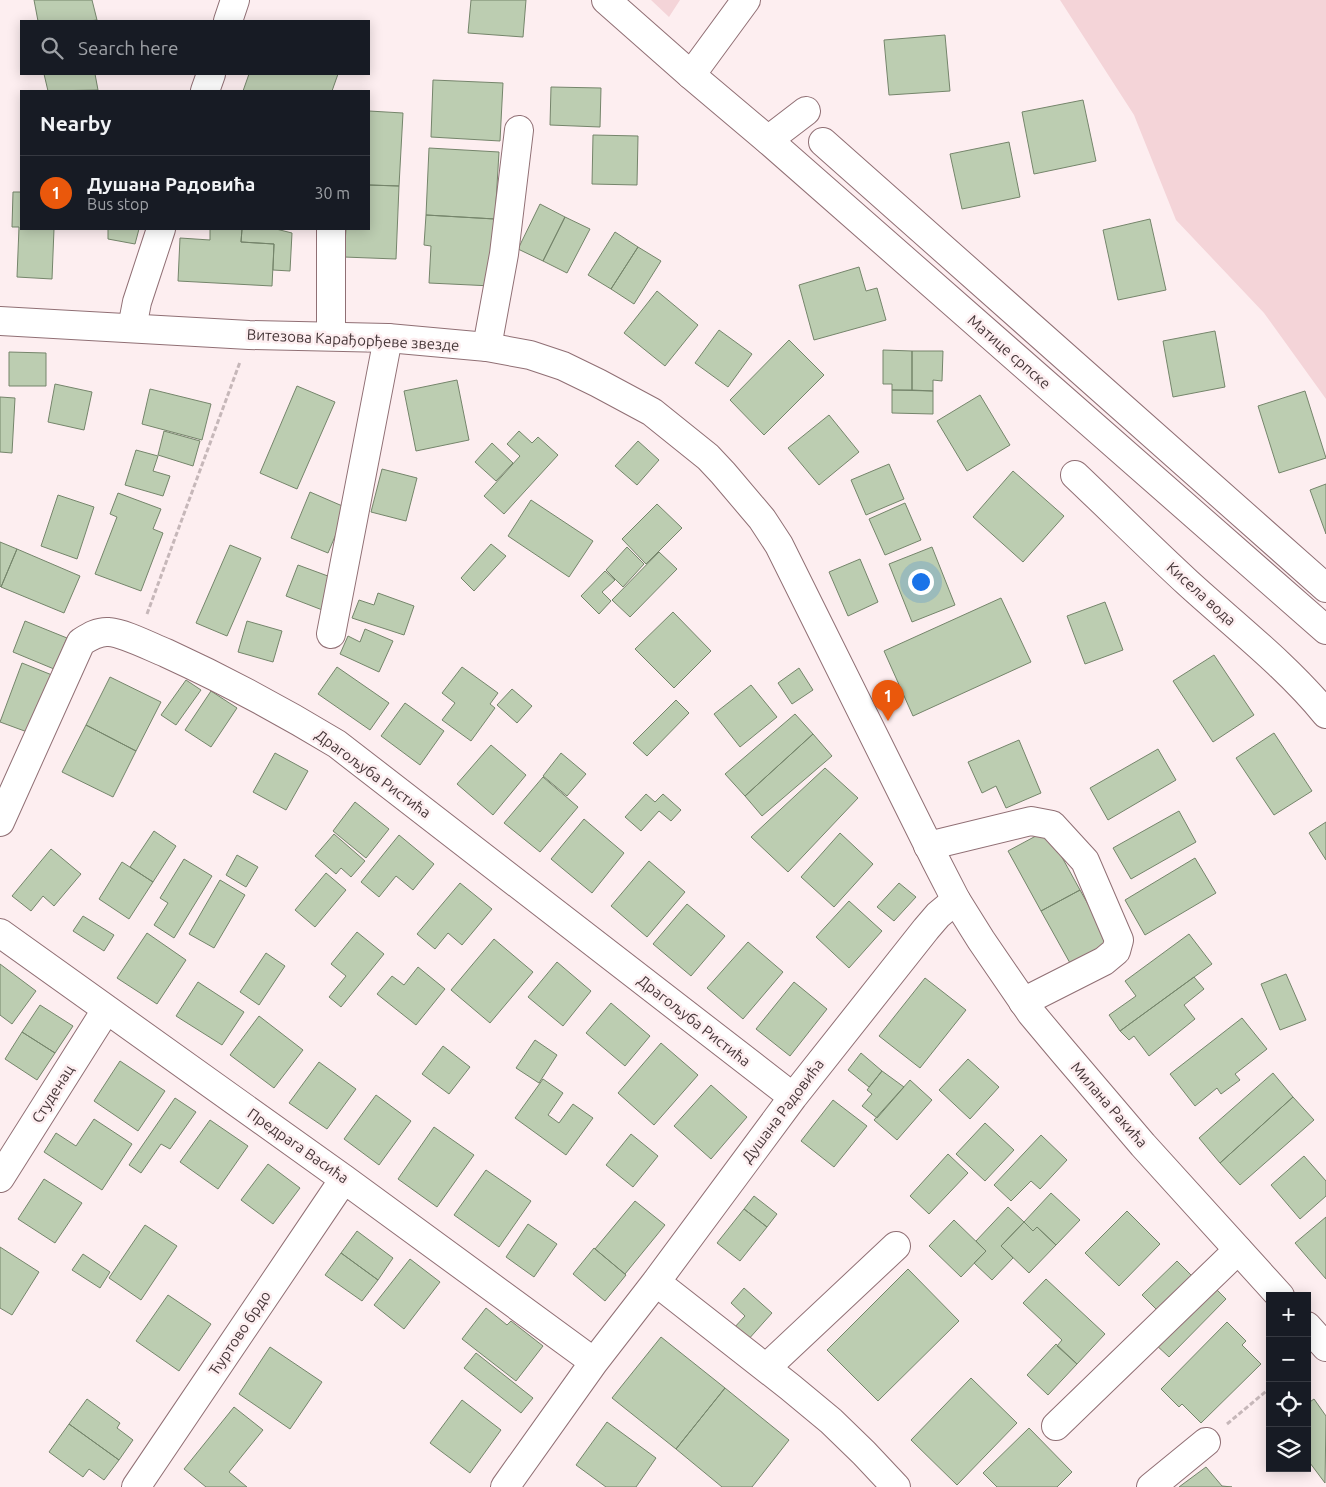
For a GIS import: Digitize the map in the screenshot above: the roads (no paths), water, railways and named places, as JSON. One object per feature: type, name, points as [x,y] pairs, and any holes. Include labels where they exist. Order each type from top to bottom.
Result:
[{"type":"street","points":[[228,20],[235,0]]},
{"type":"street","name":"Матице српске","points":[[606,0],[1326,630]]},
{"type":"street","points":[[691,75],[746,0]]},
{"type":"street","points":[[205,90],[211,75]]},
{"type":"street","points":[[768,140],[806,111]]},
{"type":"street","points":[[487,347],[504,254],[518,130]]},
{"type":"street","points":[[823,142],[1326,588]]},
{"type":"street","points":[[132,328],[137,302],[161,230]]},
{"type":"street","points":[[331,230],[331,336]]},
{"type":"street","name":"Витезова Карађорђеве звезде","points":[[0,322],[249,335],[388,338],[487,347],[530,355],[563,366],[598,382],[652,412],[708,457],[737,488],[762,519],[779,545],[956,900]]},
{"type":"street","points":[[331,634],[388,338]]},
{"type":"street","name":"Кисела вода","points":[[1075,475],[1187,582],[1254,641],[1326,714]]},
{"type":"street","name":"Драгољуба Ристића","points":[[0,822],[81,642],[93,634],[109,632],[137,641],[222,679],[277,708],[337,744],[793,1097]]},
{"type":"street","points":[[928,846],[1031,820],[1052,825],[1085,861],[1119,940],[1116,951],[1104,961],[1024,1002]]},
{"type":"street","name":"Душана Радовића","points":[[505,1487],[594,1362],[656,1282],[793,1097],[926,929],[956,900]]},
{"type":"street","name":"Милана Ракића","points":[[956,900],[1024,1002],[1056,1043],[1137,1138],[1276,1292]]},
{"type":"street","name":"Предрага Васића","points":[[0,933],[344,1179],[594,1362]]},
{"type":"street","name":"Студенац","points":[[0,1178],[106,1010]]},
{"type":"street","name":"Ћуртово брдо","points":[[136,1487],[344,1179]]},
{"type":"street","points":[[766,1368],[896,1246]]},
{"type":"street","points":[[1056,1426],[1238,1250]]},
{"type":"street","points":[[656,1282],[831,1421],[864,1452],[896,1487]]},
{"type":"street","points":[[1311,1330],[1326,1347]]},
{"type":"street","points":[[1151,1487],[1206,1442]]},
{"type":"place","name":"Душана Радовића","points":[[888,721]]}]
